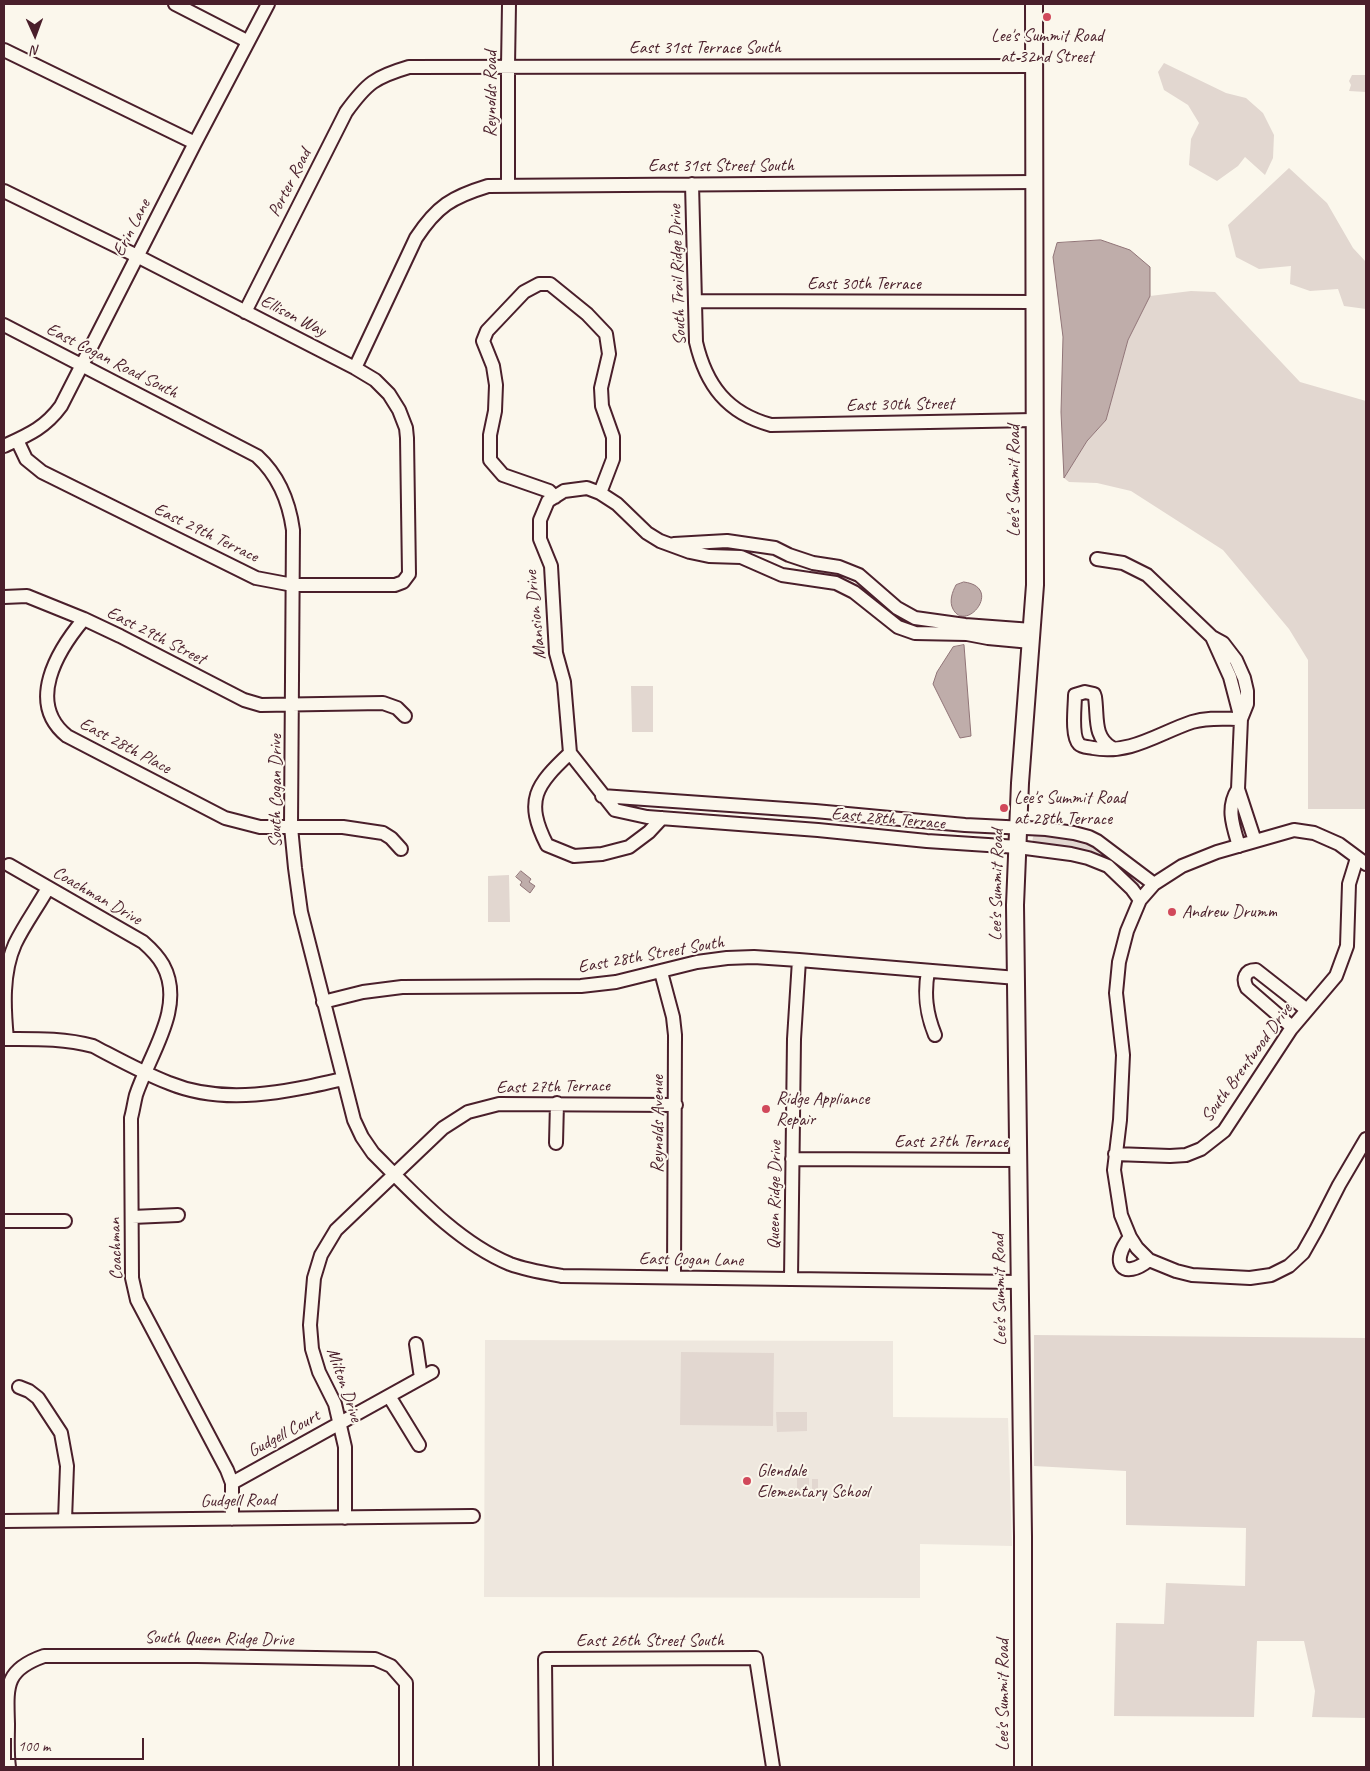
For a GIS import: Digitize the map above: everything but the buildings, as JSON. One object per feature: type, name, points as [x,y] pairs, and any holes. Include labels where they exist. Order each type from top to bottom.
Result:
[{"type":"main road","name":"Lee's Summit Road","points":[[1023,1767],[1020,1282],[1015,905],[1018,828],[1035,585],[1034,4]]},
{"type":"street","points":[[175,4],[247,41]]},
{"type":"street","name":"Erin Lane","points":[[4,446],[39,430],[61,406],[194,143],[268,4]]},
{"type":"street","name":"Reynolds Road","points":[[508,185],[509,4]]},
{"type":"street","points":[[4,50],[194,143]]},
{"type":"street","name":"East 31st Terrace South","points":[[378,79],[384,75],[409,67],[1034,66]]},
{"type":"street","name":"Porter Road","points":[[245,312],[346,112],[362,90],[378,79]]},
{"type":"street","name":"East 31st Street South","points":[[355,368],[416,238],[427,221],[446,203],[463,193],[488,186],[1034,182]]},
{"type":"street","name":"South Trail Ridge Drive","points":[[692,184],[696,342],[700,362],[715,389],[729,404],[746,415],[766,423]]},
{"type":"street","name":"Ellison Way","points":[[4,191],[137,256],[375,380],[389,394],[399,410],[408,438],[409,574],[404,580]]},
{"type":"street","points":[[600,493],[613,459],[612,437],[602,406],[601,388],[609,354],[606,334],[587,314],[550,284],[539,284],[524,292],[487,331],[483,342],[492,366],[496,385],[495,411],[490,435],[490,460],[503,475],[549,491],[555,496],[564,491],[587,488],[600,493],[616,504],[646,533],[660,541],[690,552],[709,556],[741,557],[782,575],[836,583],[854,592],[898,627],[915,633],[967,634],[988,638],[1031,636]]},
{"type":"street","name":"East 30th Terrace","points":[[695,302],[1034,302]]},
{"type":"street","name":"East Cogan Road South","points":[[4,325],[204,429]]},
{"type":"street","name":"East 30th Street","points":[[766,423],[1034,420]]},
{"type":"street","name":"South Cogan Drive","points":[[204,429],[257,456],[280,484],[290,509],[293,530],[291,827],[301,912],[354,1120],[362,1138],[373,1153],[394,1174]]},
{"type":"street","name":"East 29th Terrace","points":[[17,440],[26,459],[42,472],[256,578],[293,585],[395,585],[404,580]]},
{"type":"street","name":"Mansion Drive","points":[[555,496],[548,501],[540,520],[540,539],[551,566],[556,653],[564,682],[570,753]]},
{"type":"street","points":[[660,541],[674,544],[727,541],[774,548],[813,563],[839,567],[859,575],[896,608],[915,618],[1031,636]]},
{"type":"street","points":[[1097,559],[1123,562],[1147,575],[1212,636],[1223,643],[1236,660],[1244,678],[1247,691],[1247,704],[1241,719],[1238,789],[1255,841]]},
{"type":"street","name":"East 29th Street","points":[[4,597],[27,596],[84,619],[244,700],[262,704],[293,705],[383,703],[397,708],[405,716]]},
{"type":"street","name":"East 28th Place","points":[[84,619],[62,650],[54,667],[46,698],[53,721],[67,736],[225,818],[260,827],[343,827],[382,833],[391,838],[401,849]]},
{"type":"street","points":[[1112,748],[1099,736],[1094,694],[1085,692],[1075,695],[1074,729],[1077,741],[1083,746],[1100,749],[1112,748],[1145,743],[1192,722],[1204,719],[1241,719]]},
{"type":"street","points":[[570,753],[541,783],[535,799],[537,826],[547,845],[574,856],[602,854],[629,847],[649,832],[662,818]]},
{"type":"street","name":"East 28th Terrace","points":[[570,753],[602,796],[615,810],[647,817],[1018,847],[1070,854],[1088,858],[1108,866],[1132,889],[1140,900]]},
{"type":"street","points":[[1238,789],[1231,805],[1230,816],[1239,846]]},
{"type":"street","name":"East 28th Terrace","points":[[602,796],[1060,830],[1089,836],[1154,884]]},
{"type":"street","points":[[1361,861],[1339,844],[1314,832],[1294,830],[1239,846],[1182,866],[1154,884],[1140,900],[1127,931],[1119,962],[1116,993],[1123,1055],[1121,1112],[1114,1170],[1121,1215],[1137,1248],[1150,1260],[1176,1271],[1192,1275],[1250,1278],[1271,1275],[1290,1266],[1303,1253],[1366,1139]]},
{"type":"street","name":"South Brentwood Drive","points":[[1115,1154],[1170,1156],[1186,1154],[1201,1149],[1224,1131],[1292,1027],[1336,976],[1347,946],[1349,884],[1361,861]]},
{"type":"street","name":"Coachman Drive","points":[[9,865],[143,942],[157,955],[162,964]]},
{"type":"street","points":[[48,888],[16,944],[8,963],[4,1001],[5,1039],[52,1038],[82,1043],[93,1046],[145,1073],[187,1089],[232,1096],[286,1092],[343,1079]]},
{"type":"street","name":"East 28th Street South","points":[[323,1002],[363,992],[402,987],[580,986],[616,982],[697,962],[754,957],[1016,978]]},
{"type":"street","name":"Queen Ridge Drive","points":[[791,1279],[794,1039],[800,960]]},
{"type":"street","name":"Coachman","points":[[162,964],[171,989],[171,1008],[136,1097],[132,1118],[132,1278],[137,1300],[232,1483],[232,1519]]},
{"type":"street","points":[[1292,1027],[1247,988],[1244,980],[1247,972],[1256,970],[1307,1010]]},
{"type":"street","points":[[928,971],[925,986],[926,1006],[935,1036]]},
{"type":"street","name":"Reynolds Avenue","points":[[661,972],[673,1017],[675,1035],[674,1278]]},
{"type":"street","points":[[556,1143],[557,1103]]},
{"type":"street","name":"East 27th Terrace","points":[[394,1174],[443,1128],[468,1112],[499,1104],[676,1105]]},
{"type":"street","name":"East 27th Terrace","points":[[792,1159],[1018,1160]]},
{"type":"street","name":"East Cogan Lane","points":[[394,1174],[458,1234],[480,1249],[510,1264],[536,1272],[562,1276],[1020,1282]]},
{"type":"street","name":"Milton Drive","points":[[345,1518],[345,1447],[335,1404],[319,1372],[312,1349],[310,1325],[314,1278],[321,1255],[336,1230],[394,1174]]},
{"type":"street","points":[[132,1217],[178,1215]]},
{"type":"street","points":[[4,1221],[65,1221]]},
{"type":"street","points":[[1130,1237],[1124,1243],[1119,1255],[1121,1266],[1124,1268],[1142,1266],[1150,1260]]},
{"type":"street","name":"Gudgell Court","points":[[232,1483],[426,1375],[416,1344]]},
{"type":"street","points":[[19,1387],[29,1391],[38,1398],[61,1433],[67,1466],[65,1520]]},
{"type":"street","points":[[389,1396],[419,1445]]},
{"type":"street","name":"Gudgell Road","points":[[4,1521],[473,1516]]},
{"type":"street","name":"South Queen Ridge Drive","points":[[9,1767],[7,1688],[13,1674],[24,1664],[44,1656],[197,1656],[375,1660],[391,1666],[406,1682],[406,1767]]},
{"type":"street","name":"East 26th Street South","points":[[546,1767],[544,1659],[756,1658],[773,1767]]},
{"type":"shaded area","points":[[1164,63],[1226,93],[1246,98],[1263,113],[1274,135],[1273,158],[1265,175],[1245,157],[1238,166],[1217,181],[1189,165],[1191,139],[1199,123],[1188,105],[1164,90],[1158,72]]},
{"type":"shaded area","points":[[1352,75],[1366,75],[1366,92],[1349,91],[1351,85],[1349,81]]},
{"type":"shaded area","points":[[1289,168],[1327,203],[1353,248],[1366,262],[1366,309],[1344,306],[1338,289],[1310,291],[1290,284],[1291,266],[1259,269],[1236,257],[1228,225]]},
{"type":"shaded area","points":[[1101,240],[1130,250],[1150,267],[1150,296],[1128,340],[1106,420],[1087,441],[1064,478],[1061,412],[1063,337],[1053,257],[1057,243]]},
{"type":"shaded area","points":[[1191,291],[1215,292],[1300,382],[1366,401],[1366,809],[1308,809],[1308,660],[1289,629],[1223,550],[1131,491],[1097,483],[1069,482],[1064,478],[1087,441],[1106,420],[1128,340],[1150,296]]},
{"type":"shaded area","points":[[964,582],[976,586],[981,592],[982,599],[973,613],[966,616],[959,615],[953,609],[951,603],[956,585]]},
{"type":"shaded area","points":[[964,645],[971,736],[960,738],[933,684],[937,672],[953,647]]},
{"type":"shaded area","points":[[631,686],[653,686],[653,732],[632,732]]},
{"type":"shaded area","points":[[1054,834],[1084,841],[1097,848],[1137,880],[1140,885],[1135,885],[1105,861],[1034,845],[1033,837],[1035,835]]},
{"type":"shaded area","points":[[521,871],[531,879],[529,882],[535,886],[530,893],[520,885],[522,882],[516,877]]},
{"type":"shaded area","points":[[509,875],[510,922],[488,922],[488,876]]},
{"type":"shaded area","points":[[1034,1335],[1366,1338],[1366,1718],[1312,1717],[1315,1691],[1304,1641],[1257,1641],[1254,1717],[1114,1716],[1116,1623],[1164,1624],[1166,1583],[1245,1586],[1246,1528],[1126,1525],[1126,1471],[1034,1466]]},
{"type":"shaded area","name":"Glendale Elementary School","points":[[485,1340],[893,1341],[893,1417],[1008,1418],[1012,1546],[920,1544],[920,1598],[484,1597]]},
{"type":"shaded area","points":[[681,1352],[774,1353],[773,1426],[680,1425]]},
{"type":"shaded area","points":[[776,1412],[807,1412],[807,1431],[777,1432]]},
{"type":"shaded area","points":[[797,1478],[809,1478],[809,1493],[797,1493]]},
{"type":"shaded area","points":[[812,1479],[818,1479],[818,1493],[812,1493]]},
{"type":"place","name":"Lee's Summit Road at 32nd Street","points":[[1047,17]]},
{"type":"place","name":"Lee's Summit Road at 28th Terrace","points":[[1004,808]]},
{"type":"place","name":"Andrew Drumm","points":[[1172,912]]},
{"type":"place","name":"Ridge Appliance Repair","points":[[766,1109]]},
{"type":"place","name":"Glendale Elementary School","points":[[747,1481]]}]
